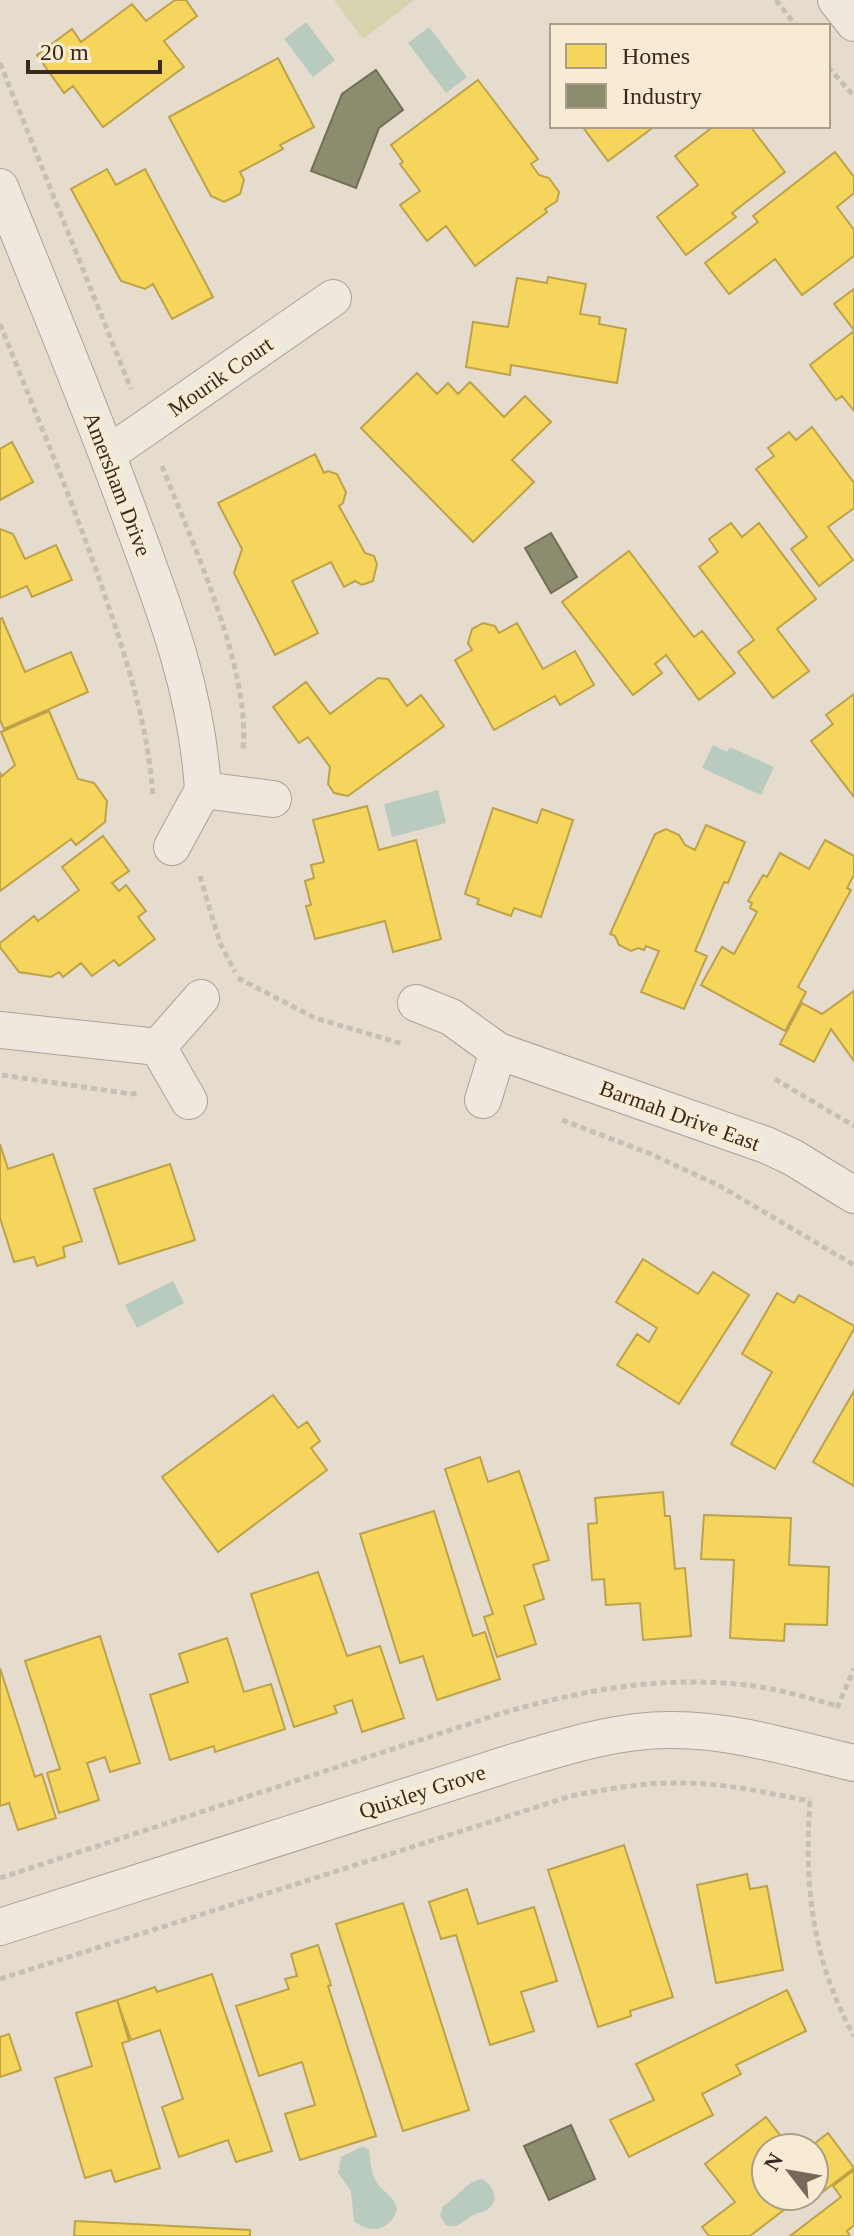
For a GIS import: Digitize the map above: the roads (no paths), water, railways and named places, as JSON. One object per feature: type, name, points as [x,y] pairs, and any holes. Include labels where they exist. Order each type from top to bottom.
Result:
[{"type":"street","points":[[836,0],[854,23]]},
{"type":"street","name":"Amersham Drive","points":[[0,187],[108,454],[167,616],[194,711],[203,790]]},
{"type":"street","name":"Mourik Court","points":[[108,454],[333,298]]},
{"type":"street","points":[[172,847],[203,790],[273,799]]},
{"type":"street","points":[[158,1047],[201,998]]},
{"type":"street","name":"Barmah Drive East","points":[[416,1003],[451,1017],[498,1051],[766,1145],[792,1157],[854,1195]]},
{"type":"street","points":[[0,1030],[158,1047]]},
{"type":"street","points":[[158,1047],[189,1101]]},
{"type":"street","points":[[483,1100],[498,1051]]},
{"type":"street","name":"Quixley Grove","points":[[0,1927],[517,1761],[604,1738],[671,1730],[703,1731],[854,1763]]}]
